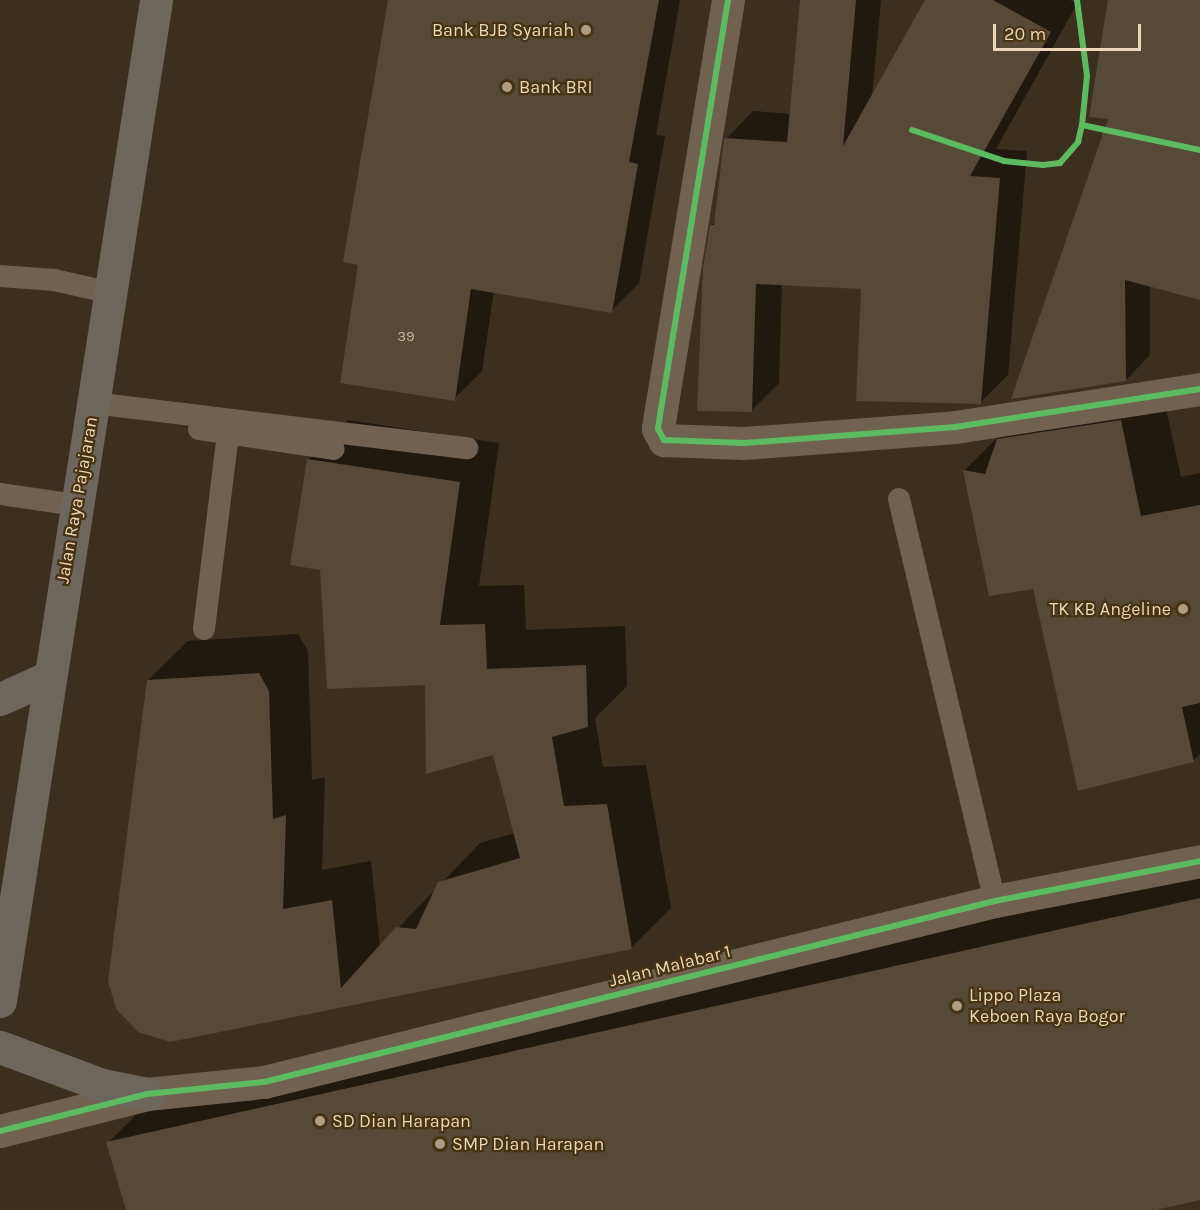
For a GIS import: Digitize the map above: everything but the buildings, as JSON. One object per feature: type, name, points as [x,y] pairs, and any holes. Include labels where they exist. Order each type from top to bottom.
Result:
[{"type":"highway","name":"Jalan Raya Pajajaran","points":[[0,1001],[47,678],[111,293],[156,0]]},
{"type":"highway","points":[[0,699],[47,678]]},
{"type":"highway","points":[[0,1047],[102,1085],[147,1094]]},
{"type":"street","points":[[728,0],[658,429],[664,440],[744,443],[955,427],[1200,389]]},
{"type":"street","name":"Jalan Malabar 1","points":[[0,1131],[147,1094],[264,1082],[995,901],[1200,861]]},
{"type":"lane","points":[[0,276],[54,280],[111,293]]},
{"type":"lane","points":[[92,410],[228,434],[334,449]]},
{"type":"lane","points":[[92,410],[467,448]]},
{"type":"lane","points":[[204,629],[228,434]]},
{"type":"lane","points":[[0,494],[75,505]]},
{"type":"lane","points":[[899,499],[995,901]]},
{"type":"cycle path","points":[[728,0],[658,429],[664,440],[744,443],[955,427],[1200,389]]},
{"type":"cycle path","points":[[1077,0],[1087,76],[1082,125]]},
{"type":"cycle path","points":[[912,130],[1004,161],[1043,165],[1060,163],[1078,142],[1082,125],[1200,150]]},
{"type":"cycle path","points":[[0,1131],[147,1094],[264,1082],[995,901],[1200,861]]},
{"type":"place","name":"Bank BJB Syariah","points":[[586,30]]},
{"type":"place","name":"Bank BRI","points":[[507,87]]},
{"type":"place","name":"TK KB Angeline","points":[[1183,609]]},
{"type":"place","name":"Lippo Plaza Keboen Raya Bogor","points":[[957,1006]]},
{"type":"place","name":"SD Dian Harapan","points":[[320,1121]]},
{"type":"place","name":"SMP Dian Harapan","points":[[440,1144]]}]
